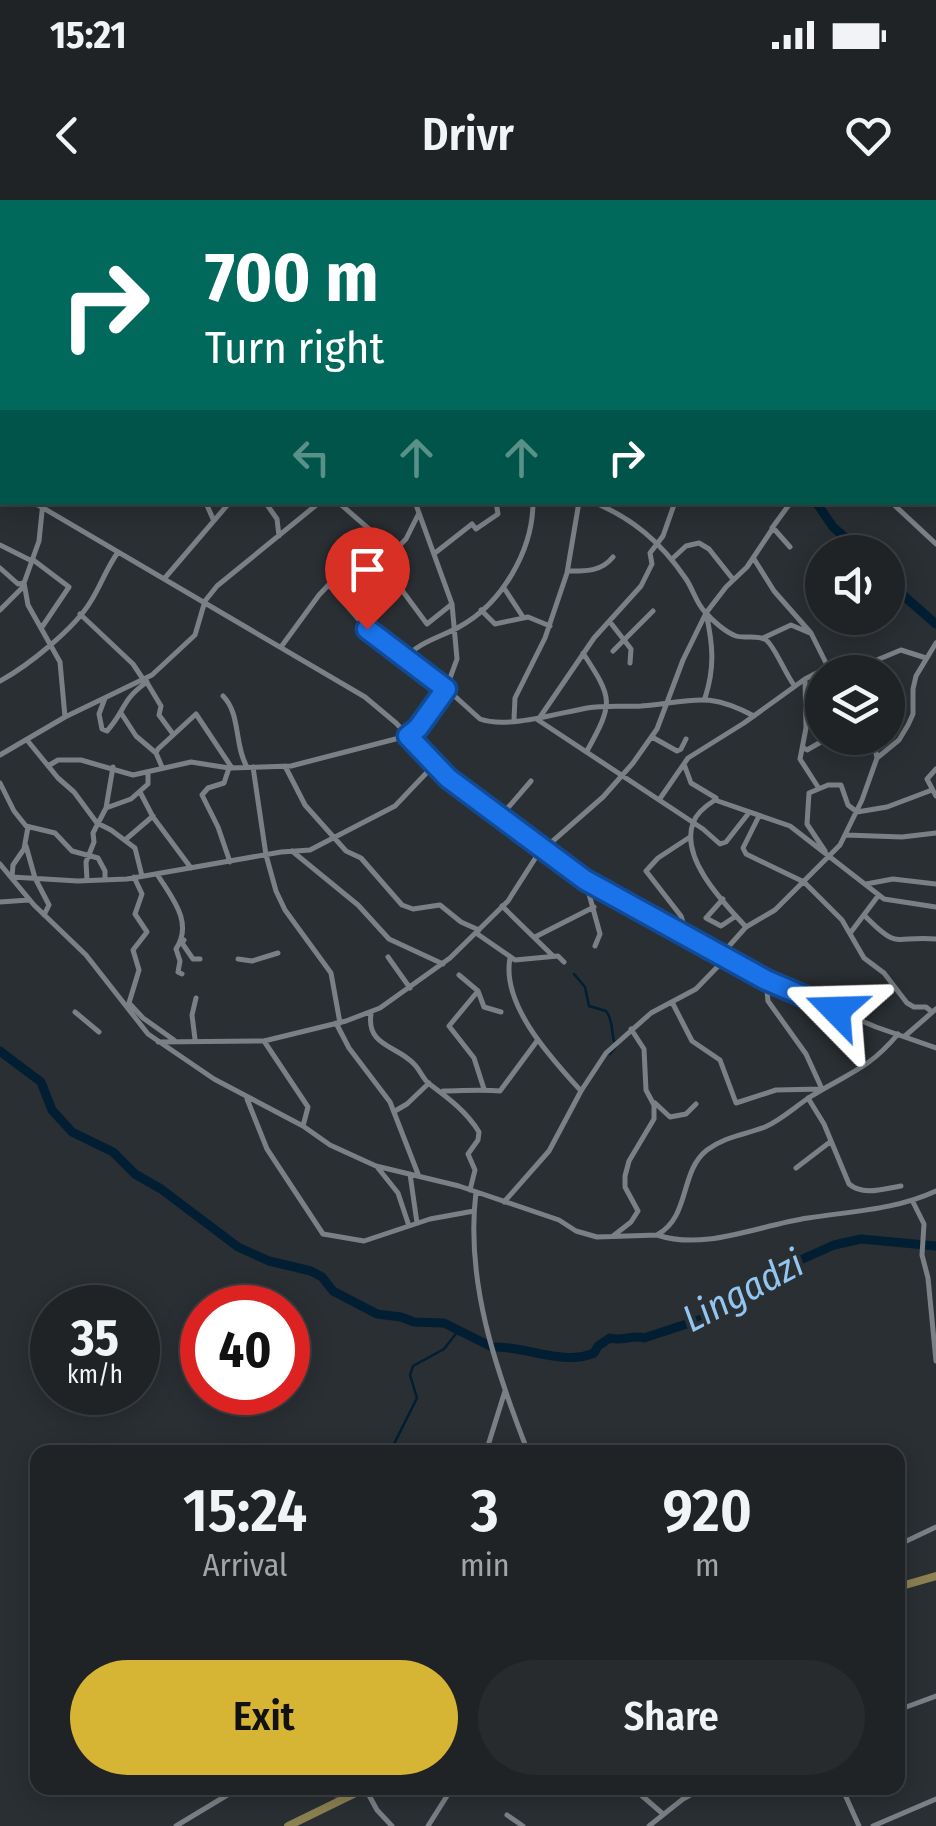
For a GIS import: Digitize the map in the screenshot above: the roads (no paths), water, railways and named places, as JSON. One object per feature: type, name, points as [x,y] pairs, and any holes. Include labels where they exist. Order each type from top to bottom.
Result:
[{"type":"main road","points":[[905,1586],[936,1576]]},
{"type":"main road","points":[[288,1826],[351,1795]]},
{"type":"street","points":[[0,610],[24,584],[39,542],[42,505],[366,697],[434,765],[585,880],[766,980],[936,1048]]},
{"type":"street","points":[[207,505],[214,521]]},
{"type":"street","points":[[209,505],[221,513]]},
{"type":"street","points":[[164,579],[228,505]]},
{"type":"street","points":[[267,505],[276,518],[279,536]]},
{"type":"street","points":[[106,696],[99,714],[102,729],[109,730],[128,696],[192,638],[204,604],[217,586],[316,505]]},
{"type":"street","points":[[341,505],[392,550],[397,549]]},
{"type":"street","points":[[48,766],[64,759],[113,767],[127,774],[201,762],[230,768],[296,766],[408,736],[446,689],[456,658],[452,604],[415,505]]},
{"type":"street","points":[[435,552],[472,524],[476,529],[498,514],[496,505]]},
{"type":"street","points":[[405,659],[418,647],[482,610],[504,588],[531,536],[534,505]]},
{"type":"street","points":[[514,719],[515,698],[550,626],[568,571],[579,505]]},
{"type":"street","points":[[602,505],[658,543],[706,614],[714,650],[713,672],[705,698]]},
{"type":"street","points":[[538,720],[583,653],[641,586],[652,564],[650,554],[674,505]]},
{"type":"street","points":[[158,1042],[264,1041],[338,1023],[372,1012],[443,964],[502,906],[544,849],[624,776],[652,737],[706,614],[753,558],[788,505]]},
{"type":"street","points":[[894,505],[936,544]]},
{"type":"street","points":[[376,594],[419,513]]},
{"type":"street","points":[[770,531],[774,530],[790,547]]},
{"type":"street","points":[[280,647],[329,585],[373,538],[379,538]]},
{"type":"street","points":[[672,559],[686,546],[699,543],[709,549],[733,579]]},
{"type":"street","points":[[1,548],[32,560],[69,587],[42,627]]},
{"type":"street","points":[[0,681],[51,643],[91,602],[102,574],[118,552]]},
{"type":"street","points":[[568,571],[602,568],[613,558]]},
{"type":"street","points":[[753,558],[774,591],[805,627]]},
{"type":"street","points":[[0,568],[18,584],[24,584]]},
{"type":"street","points":[[390,574],[426,623],[452,604]]},
{"type":"street","points":[[24,584],[28,605],[51,643],[61,670],[64,718]]},
{"type":"street","points":[[329,585],[367,629],[480,719],[538,720],[607,706],[705,698],[754,716]]},
{"type":"street","points":[[504,588],[524,618]]},
{"type":"street","points":[[482,610],[495,624],[532,618],[550,626]]},
{"type":"street","points":[[613,651],[653,610]]},
{"type":"street","points":[[80,614],[133,664],[161,706],[159,715],[174,734]]},
{"type":"street","points":[[706,614],[736,636],[763,638],[791,625],[805,631]]},
{"type":"street","points":[[610,622],[631,650],[630,663]]},
{"type":"street","points":[[763,638],[794,686]]},
{"type":"street","points":[[504,1202],[544,1159],[606,1053],[651,1013],[696,989],[746,926],[775,910],[846,835],[877,758],[899,740],[908,726],[913,714],[914,683],[936,643]]},
{"type":"street","points":[[890,655],[902,650],[926,658]]},
{"type":"street","points":[[583,653],[606,688],[607,706],[587,751]]},
{"type":"street","points":[[659,800],[688,758],[805,679]]},
{"type":"street","points":[[805,679],[800,759],[818,788]]},
{"type":"street","points":[[0,754],[106,696],[145,680]]},
{"type":"street","points":[[223,696],[231,704],[240,754],[250,767],[266,855],[280,902],[331,973],[338,1023],[349,1048],[395,1111],[414,1174],[417,1223]]},
{"type":"street","points":[[121,714],[136,736],[156,753],[162,768]]},
{"type":"street","points":[[156,753],[196,714],[230,768]]},
{"type":"street","points":[[538,720],[722,844],[748,814]]},
{"type":"street","points":[[652,737],[676,750],[686,740]]},
{"type":"street","points":[[27,740],[97,823],[135,848],[142,876]]},
{"type":"street","points":[[684,764],[690,783],[748,814],[790,826],[878,896],[936,906]]},
{"type":"street","points":[[12,877],[134,877],[310,850],[336,840],[400,802],[434,765]]},
{"type":"street","points":[[285,766],[304,805],[407,908],[440,906],[510,958],[560,956],[564,962]]},
{"type":"street","points":[[87,880],[86,865],[97,823],[106,808],[113,767]]},
{"type":"street","points":[[230,768],[224,783],[208,788],[202,795],[230,862]]},
{"type":"street","points":[[856,812],[934,793],[927,780],[936,769]]},
{"type":"street","points":[[106,808],[132,799],[148,784],[148,773]]},
{"type":"street","points":[[500,817],[531,782]]},
{"type":"street","points":[[0,783],[14,812],[28,828],[55,833],[72,851],[90,855],[102,864],[105,879]]},
{"type":"street","points":[[828,854],[806,820],[808,794],[818,788],[841,785],[848,805],[856,812]]},
{"type":"street","points":[[140,792],[152,816],[191,868]]},
{"type":"street","points":[[718,800],[692,824],[691,844],[722,900],[746,926]]},
{"type":"street","points":[[125,840],[152,816]]},
{"type":"street","points":[[657,1235],[675,1220],[702,1154],[738,1133],[768,1126],[808,1098],[865,1068],[934,1011],[908,1003],[884,974],[864,958],[851,932],[804,882],[743,851],[759,816]]},
{"type":"street","points":[[12,877],[28,828]]},
{"type":"street","points":[[846,835],[862,838],[936,833]]},
{"type":"street","points":[[688,936],[681,916],[646,870],[692,835]]},
{"type":"street","points":[[26,843],[35,878],[50,904],[44,915]]},
{"type":"street","points":[[292,851],[358,905],[390,939],[443,964]]},
{"type":"street","points":[[0,864],[29,900],[86,956],[136,1022],[158,1042],[303,1126],[330,1146],[376,1166],[473,1191],[560,1220],[576,1231],[597,1237],[657,1235],[694,1240],[891,1206],[936,1191]]},
{"type":"street","points":[[156,874],[174,903],[185,937],[182,943],[193,959],[200,959]]},
{"type":"street","points":[[134,877],[142,894],[135,914],[147,932],[134,950],[139,970],[128,1003],[174,1040]]},
{"type":"street","points":[[866,884],[892,879],[936,884]]},
{"type":"street","points":[[585,880],[600,934],[596,946]]},
{"type":"street","points":[[851,932],[878,896]]},
{"type":"street","points":[[0,902],[29,900]]},
{"type":"street","points":[[722,900],[706,918],[721,926],[736,916]]},
{"type":"street","points":[[502,906],[553,956]]},
{"type":"street","points":[[535,937],[594,907]]},
{"type":"street","points":[[864,915],[880,932],[896,941],[936,939]]},
{"type":"street","points":[[182,974],[178,972],[176,949],[185,937]]},
{"type":"street","points":[[238,959],[252,961],[278,953]]},
{"type":"street","points":[[388,957],[410,988]]},
{"type":"street","points":[[510,958],[510,978],[537,1041],[581,1092]]},
{"type":"street","points":[[459,975],[478,991],[484,1007],[502,1012]]},
{"type":"street","points":[[766,980],[768,1001],[806,1054],[822,1090]]},
{"type":"street","points":[[478,991],[449,1026],[474,1058],[484,1090]]},
{"type":"street","points":[[196,998],[192,1014],[196,1040]]},
{"type":"street","points":[[672,1002],[692,1041],[720,1060],[736,1103],[776,1090],[822,1090]]},
{"type":"street","points":[[74,1012],[99,1032]]},
{"type":"street","points":[[372,1012],[370,1026],[376,1037],[389,1050],[410,1060],[479,1132],[480,1138],[468,1154],[475,1170],[479,1303],[526,1445]]},
{"type":"street","points":[[631,1029],[644,1049],[646,1090],[653,1101],[670,1117],[686,1114],[696,1104]]},
{"type":"street","points":[[264,1041],[308,1107],[303,1126]]},
{"type":"street","points":[[443,1091],[504,1089],[537,1041]]},
{"type":"street","points":[[395,1111],[430,1083]]},
{"type":"street","points":[[246,1096],[267,1148],[310,1210],[321,1233],[360,1241],[474,1211]]},
{"type":"street","points":[[808,1098],[848,1184],[854,1189],[901,1186]]},
{"type":"street","points":[[610,1237],[636,1217],[638,1210],[625,1188],[625,1176],[628,1161],[654,1119],[653,1101]]},
{"type":"street","points":[[796,1168],[830,1142]]},
{"type":"street","points":[[376,1166],[398,1194],[409,1226]]},
{"type":"street","points":[[887,1189],[891,1206]]},
{"type":"street","points":[[912,1200],[924,1224],[922,1255],[936,1361]]},
{"type":"street","points":[[928,1278],[936,1280]]},
{"type":"street","points":[[488,1445],[506,1388]]},
{"type":"street","points":[[905,1542],[936,1527]]},
{"type":"street","points":[[905,1707],[936,1696]]},
{"type":"street","points":[[176,1826],[228,1795]]},
{"type":"street","points":[[368,1795],[376,1810],[392,1826]]},
{"type":"street","points":[[428,1826],[448,1795]]},
{"type":"street","points":[[642,1795],[662,1814]]},
{"type":"street","points":[[649,1826],[692,1795]]},
{"type":"street","points":[[845,1795],[858,1826]]},
{"type":"street","points":[[874,1826],[936,1800]]},
{"type":"street","points":[[506,1814],[523,1826]]},
{"type":"waterway","points":[[818,505],[842,535]]},
{"type":"waterway","points":[[905,597],[936,624]]},
{"type":"waterway","points":[[574,974],[585,987],[589,1006],[606,1011],[609,1016],[616,1046],[610,1054]]},
{"type":"waterway","points":[[0,1051],[41,1082],[52,1110],[72,1132],[113,1152],[135,1174],[238,1247],[269,1261],[311,1271],[333,1291],[377,1314],[414,1322],[444,1323],[492,1347]]},
{"type":"waterway","name":"Lingadzi","points":[[496,1347],[558,1357],[582,1356],[594,1353],[610,1338],[644,1338],[714,1315],[780,1269],[834,1245],[861,1239],[936,1246]]},
{"type":"waterway","points":[[394,1445],[417,1398],[410,1375],[413,1366],[444,1349],[458,1331]]}]
